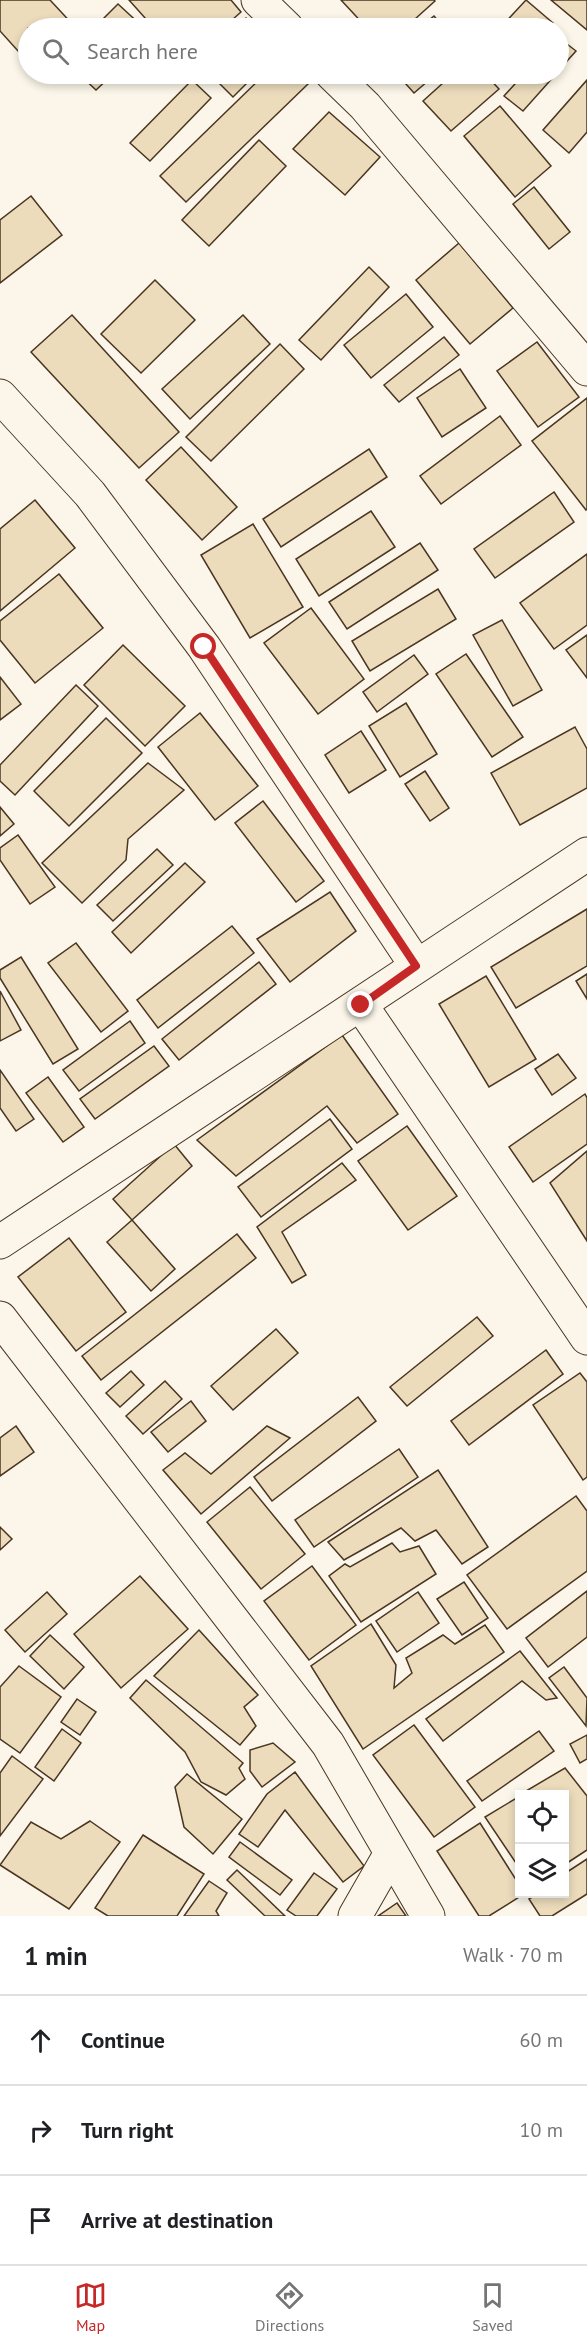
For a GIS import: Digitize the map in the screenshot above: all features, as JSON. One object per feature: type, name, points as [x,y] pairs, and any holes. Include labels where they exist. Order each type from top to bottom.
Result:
[{"type":"street","points":[[258,0],[276,18]]},
{"type":"street","points":[[343,84],[365,105],[587,369]]},
{"type":"street","points":[[0,396],[90,494],[204,647],[416,966]]},
{"type":"street","points":[[0,1242],[587,854]]},
{"type":"street","points":[[361,1005],[587,1338]]},
{"type":"street","points":[[0,1318],[328,1743],[428,1916]]},
{"type":"street","points":[[355,1916],[391,1853]]},
{"type":"building","points":[[0,0],[50,0],[67,18],[18,18],[18,51],[0,31]]},
{"type":"building","points":[[129,0],[231,0],[241,12],[234,18],[145,18]]},
{"type":"building","points":[[341,0],[435,1],[416,18],[358,18]]},
{"type":"building","points":[[526,0],[547,18],[509,18]]},
{"type":"building","points":[[551,0],[587,0],[587,30]]},
{"type":"building","points":[[118,4],[133,18],[104,18]]},
{"type":"building","points":[[569,46],[576,51],[569,59]]},
{"type":"building","points":[[587,80],[587,132],[569,153],[543,130]]},
{"type":"building","points":[[90,84],[102,84],[96,90]]},
{"type":"building","points":[[188,84],[196,84],[211,98],[150,161],[130,143]]},
{"type":"building","points":[[220,84],[246,84],[233,97]]},
{"type":"building","points":[[255,84],[308,84],[186,202],[160,176]]},
{"type":"building","points":[[406,84],[424,84],[414,93]]},
{"type":"building","points":[[442,84],[494,84],[499,89],[451,131],[423,101]]},
{"type":"building","points":[[515,84],[547,84],[523,111],[504,96]]},
{"type":"building","points":[[500,106],[551,166],[515,197],[464,136]]},
{"type":"building","points":[[329,112],[380,157],[345,195],[293,149]]},
{"type":"building","points":[[259,140],[286,166],[209,246],[182,220]]},
{"type":"building","points":[[534,187],[570,232],[549,249],[513,204]]},
{"type":"building","points":[[31,196],[62,235],[0,283],[0,220]]},
{"type":"building","points":[[459,243],[513,308],[470,344],[416,280]]},
{"type":"building","points":[[369,267],[389,287],[321,360],[299,340]]},
{"type":"building","points":[[155,280],[195,320],[141,373],[101,334]]},
{"type":"building","points":[[406,294],[433,327],[371,378],[344,345]]},
{"type":"building","points":[[72,315],[179,432],[139,468],[31,352]]},
{"type":"building","points":[[243,315],[270,344],[190,419],[162,389]]},
{"type":"building","points":[[444,337],[459,355],[399,402],[384,385]]},
{"type":"building","points":[[537,342],[579,397],[538,427],[497,371]]},
{"type":"building","points":[[280,344],[304,369],[211,461],[186,437]]},
{"type":"building","points":[[460,369],[486,408],[442,437],[417,398]]},
{"type":"building","points":[[587,398],[587,509],[586,510],[532,441]]},
{"type":"building","points":[[500,416],[521,445],[441,504],[420,476]]},
{"type":"building","points":[[181,447],[237,507],[202,540],[146,480]]},
{"type":"building","points":[[369,449],[387,477],[281,547],[263,519]]},
{"type":"building","points":[[554,492],[574,522],[495,578],[474,549]]},
{"type":"building","points":[[35,500],[75,548],[0,611],[0,529]]},
{"type":"building","points":[[371,511],[395,547],[319,596],[296,559]]},
{"type":"building","points":[[253,524],[303,607],[250,638],[201,555]]},
{"type":"building","points":[[420,543],[438,570],[347,629],[329,602]]},
{"type":"building","points":[[587,554],[587,625],[554,649],[520,603]]},
{"type":"building","points":[[59,574],[103,628],[35,683],[0,640],[0,621]]},
{"type":"building","points":[[438,589],[456,619],[370,671],[352,641]]},
{"type":"building","points":[[311,608],[364,679],[318,714],[264,643]]},
{"type":"building","points":[[502,620],[542,690],[513,706],[473,635]]},
{"type":"building","points":[[587,635],[587,678],[566,650]]},
{"type":"building","points":[[123,645],[185,706],[145,746],[84,685]]},
{"type":"building","points":[[466,654],[523,737],[492,757],[436,674]]},
{"type":"building","points":[[414,655],[428,674],[377,712],[363,692]]},
{"type":"building","points":[[0,677],[21,704],[0,720]]},
{"type":"building","points":[[76,685],[98,706],[15,795],[0,781],[0,765]]},
{"type":"building","points":[[406,703],[437,754],[400,777],[369,726]]},
{"type":"building","points":[[200,713],[258,786],[215,820],[158,747]]},
{"type":"building","points":[[106,718],[142,753],[69,826],[34,791]]},
{"type":"building","points":[[575,727],[587,749],[587,788],[520,825],[491,773]]},
{"type":"building","points":[[361,731],[386,770],[349,793],[325,755]]},
{"type":"building","points":[[148,763],[184,790],[128,839],[126,860],[82,903],[42,863]]},
{"type":"building","points":[[425,771],[449,808],[430,821],[405,784]]},
{"type":"building","points":[[263,801],[324,881],[296,902],[235,823]]},
{"type":"building","points":[[0,807],[14,824],[0,836]]},
{"type":"building","points":[[18,835],[55,887],[30,904],[0,860],[0,848]]},
{"type":"building","points":[[157,849],[173,865],[113,921],[97,905]]},
{"type":"building","points":[[185,863],[205,882],[131,953],[112,932]]},
{"type":"building","points":[[330,892],[356,931],[290,982],[257,939]]},
{"type":"building","points":[[587,909],[587,966],[516,1008],[491,967]]},
{"type":"building","points":[[232,926],[254,953],[158,1028],[137,1000]]},
{"type":"building","points":[[76,943],[128,1011],[101,1032],[48,963]]},
{"type":"building","points":[[21,957],[78,1049],[53,1064],[0,978],[0,970]]},
{"type":"building","points":[[259,962],[276,984],[179,1060],[162,1039]]},
{"type":"building","points":[[587,974],[587,999],[576,981]]},
{"type":"building","points":[[486,976],[536,1059],[489,1087],[439,1004]]},
{"type":"building","points":[[0,991],[21,1030],[0,1041]]},
{"type":"building","points":[[130,1021],[145,1043],[79,1091],[63,1070]]},
{"type":"building","points":[[342,1035],[398,1114],[357,1143],[327,1106],[236,1176],[197,1140]]},
{"type":"building","points":[[154,1046],[169,1066],[95,1119],[80,1099]]},
{"type":"building","points":[[558,1054],[576,1078],[552,1095],[535,1069]]},
{"type":"building","points":[[0,1070],[34,1119],[16,1131],[0,1108]]},
{"type":"building","points":[[48,1077],[84,1127],[63,1142],[26,1093]]},
{"type":"building","points":[[585,1094],[587,1098],[587,1144],[533,1182],[509,1147]]},
{"type":"building","points":[[330,1119],[352,1149],[261,1217],[238,1187]]},
{"type":"building","points":[[407,1126],[457,1196],[408,1230],[358,1161]]},
{"type":"building","points":[[174,1144],[192,1166],[132,1220],[113,1199]]},
{"type":"building","points":[[587,1151],[587,1241],[550,1183]]},
{"type":"building","points":[[342,1163],[356,1180],[282,1232],[306,1275],[292,1283],[257,1227]]},
{"type":"building","points":[[132,1220],[175,1269],[151,1291],[107,1242]]},
{"type":"building","points":[[237,1234],[256,1258],[101,1380],[82,1356]]},
{"type":"building","points":[[69,1238],[126,1312],[76,1351],[18,1277]]},
{"type":"building","points":[[477,1317],[493,1336],[407,1406],[390,1387]]},
{"type":"building","points":[[276,1329],[298,1353],[233,1410],[211,1386]]},
{"type":"building","points":[[546,1350],[563,1374],[469,1445],[451,1421]]},
{"type":"building","points":[[131,1371],[144,1385],[120,1407],[106,1393]]},
{"type":"building","points":[[580,1373],[587,1382],[587,1477],[583,1480],[533,1405]]},
{"type":"building","points":[[165,1381],[182,1399],[143,1434],[126,1416]]},
{"type":"building","points":[[358,1397],[376,1421],[272,1501],[254,1477]]},
{"type":"building","points":[[191,1401],[206,1421],[168,1452],[151,1432]]},
{"type":"building","points":[[16,1426],[34,1452],[0,1476],[0,1438]]},
{"type":"building","points":[[267,1426],[290,1438],[201,1514],[163,1470],[185,1453],[211,1474]]},
{"type":"building","points":[[399,1449],[418,1477],[314,1547],[295,1520]]},
{"type":"building","points":[[438,1470],[488,1547],[462,1564],[436,1530],[415,1541],[401,1528],[344,1560],[328,1542]]},
{"type":"building","points":[[250,1487],[305,1554],[261,1589],[207,1522]]},
{"type":"building","points":[[576,1496],[587,1511],[587,1571],[507,1629],[467,1575]]},
{"type":"building","points":[[0,1527],[12,1539],[0,1550]]},
{"type":"building","points":[[392,1543],[400,1552],[419,1546],[436,1574],[361,1622],[329,1576],[345,1564],[350,1567]]},
{"type":"building","points":[[312,1566],[356,1625],[309,1660],[264,1601]]},
{"type":"building","points":[[140,1576],[188,1629],[121,1688],[74,1634]]},
{"type":"building","points":[[464,1582],[488,1618],[462,1635],[437,1599]]},
{"type":"building","points":[[587,1591],[587,1637],[548,1667],[526,1638]]},
{"type":"building","points":[[47,1592],[67,1614],[25,1652],[5,1630]]},
{"type":"building","points":[[418,1592],[439,1623],[397,1652],[376,1621]]},
{"type":"building","points":[[371,1624],[396,1665],[394,1688],[412,1673],[406,1658],[443,1635],[455,1644],[485,1625],[504,1652],[363,1749],[311,1666]]},
{"type":"building","points":[[199,1630],[258,1695],[244,1707],[256,1726],[240,1745],[154,1676]]},
{"type":"building","points":[[50,1635],[84,1667],[64,1689],[30,1656]]},
{"type":"building","points":[[520,1651],[557,1698],[546,1700],[522,1681],[443,1741],[426,1719]]},
{"type":"building","points":[[19,1666],[61,1697],[20,1753],[0,1739],[0,1687]]},
{"type":"building","points":[[564,1667],[587,1698],[586,1726],[549,1678]]},
{"type":"building","points":[[146,1680],[243,1763],[239,1768],[245,1779],[226,1795],[201,1782],[185,1752],[130,1698]]},
{"type":"building","points":[[77,1699],[96,1712],[80,1735],[61,1722]]},
{"type":"building","points":[[414,1725],[475,1807],[434,1837],[373,1755]]},
{"type":"building","points":[[62,1729],[81,1743],[54,1781],[35,1767]]},
{"type":"building","points":[[539,1731],[554,1751],[482,1801],[467,1781]]},
{"type":"building","points":[[587,1735],[587,1759],[580,1763],[570,1744]]},
{"type":"building","points":[[273,1743],[295,1762],[262,1787],[250,1771],[250,1750]]},
{"type":"building","points":[[12,1756],[43,1779],[0,1836],[0,1773]]},
{"type":"building","points":[[565,1768],[587,1796],[587,1850],[569,1862],[569,1790],[528,1790]]},
{"type":"building","points":[[295,1772],[364,1866],[343,1882],[285,1810],[258,1847],[239,1834],[267,1794]]},
{"type":"building","points":[[187,1774],[242,1819],[213,1854],[184,1827],[175,1787]]},
{"type":"building","points":[[515,1799],[515,1862],[485,1817]]},
{"type":"building","points":[[90,1821],[120,1842],[69,1909],[0,1865],[31,1822],[61,1839]]},
{"type":"building","points":[[480,1823],[515,1878],[515,1898],[518,1898],[489,1916],[479,1916],[437,1851]]},
{"type":"building","points":[[143,1835],[204,1874],[177,1916],[108,1916],[95,1908]]},
{"type":"building","points":[[240,1842],[292,1880],[280,1895],[229,1857]]},
{"type":"building","points":[[587,1859],[587,1894],[552,1916],[540,1916],[529,1899],[569,1898],[569,1871]]},
{"type":"building","points":[[237,1870],[285,1916],[265,1916],[227,1880]]},
{"type":"building","points":[[314,1873],[337,1889],[317,1916],[296,1916],[287,1910]]},
{"type":"building","points":[[209,1881],[227,1893],[216,1911],[219,1916],[184,1916]]},
{"type":"building","points":[[397,1903],[406,1916],[378,1916]]},
{"type":"route","points":[[204,647],[416,966],[361,1005]]}]
